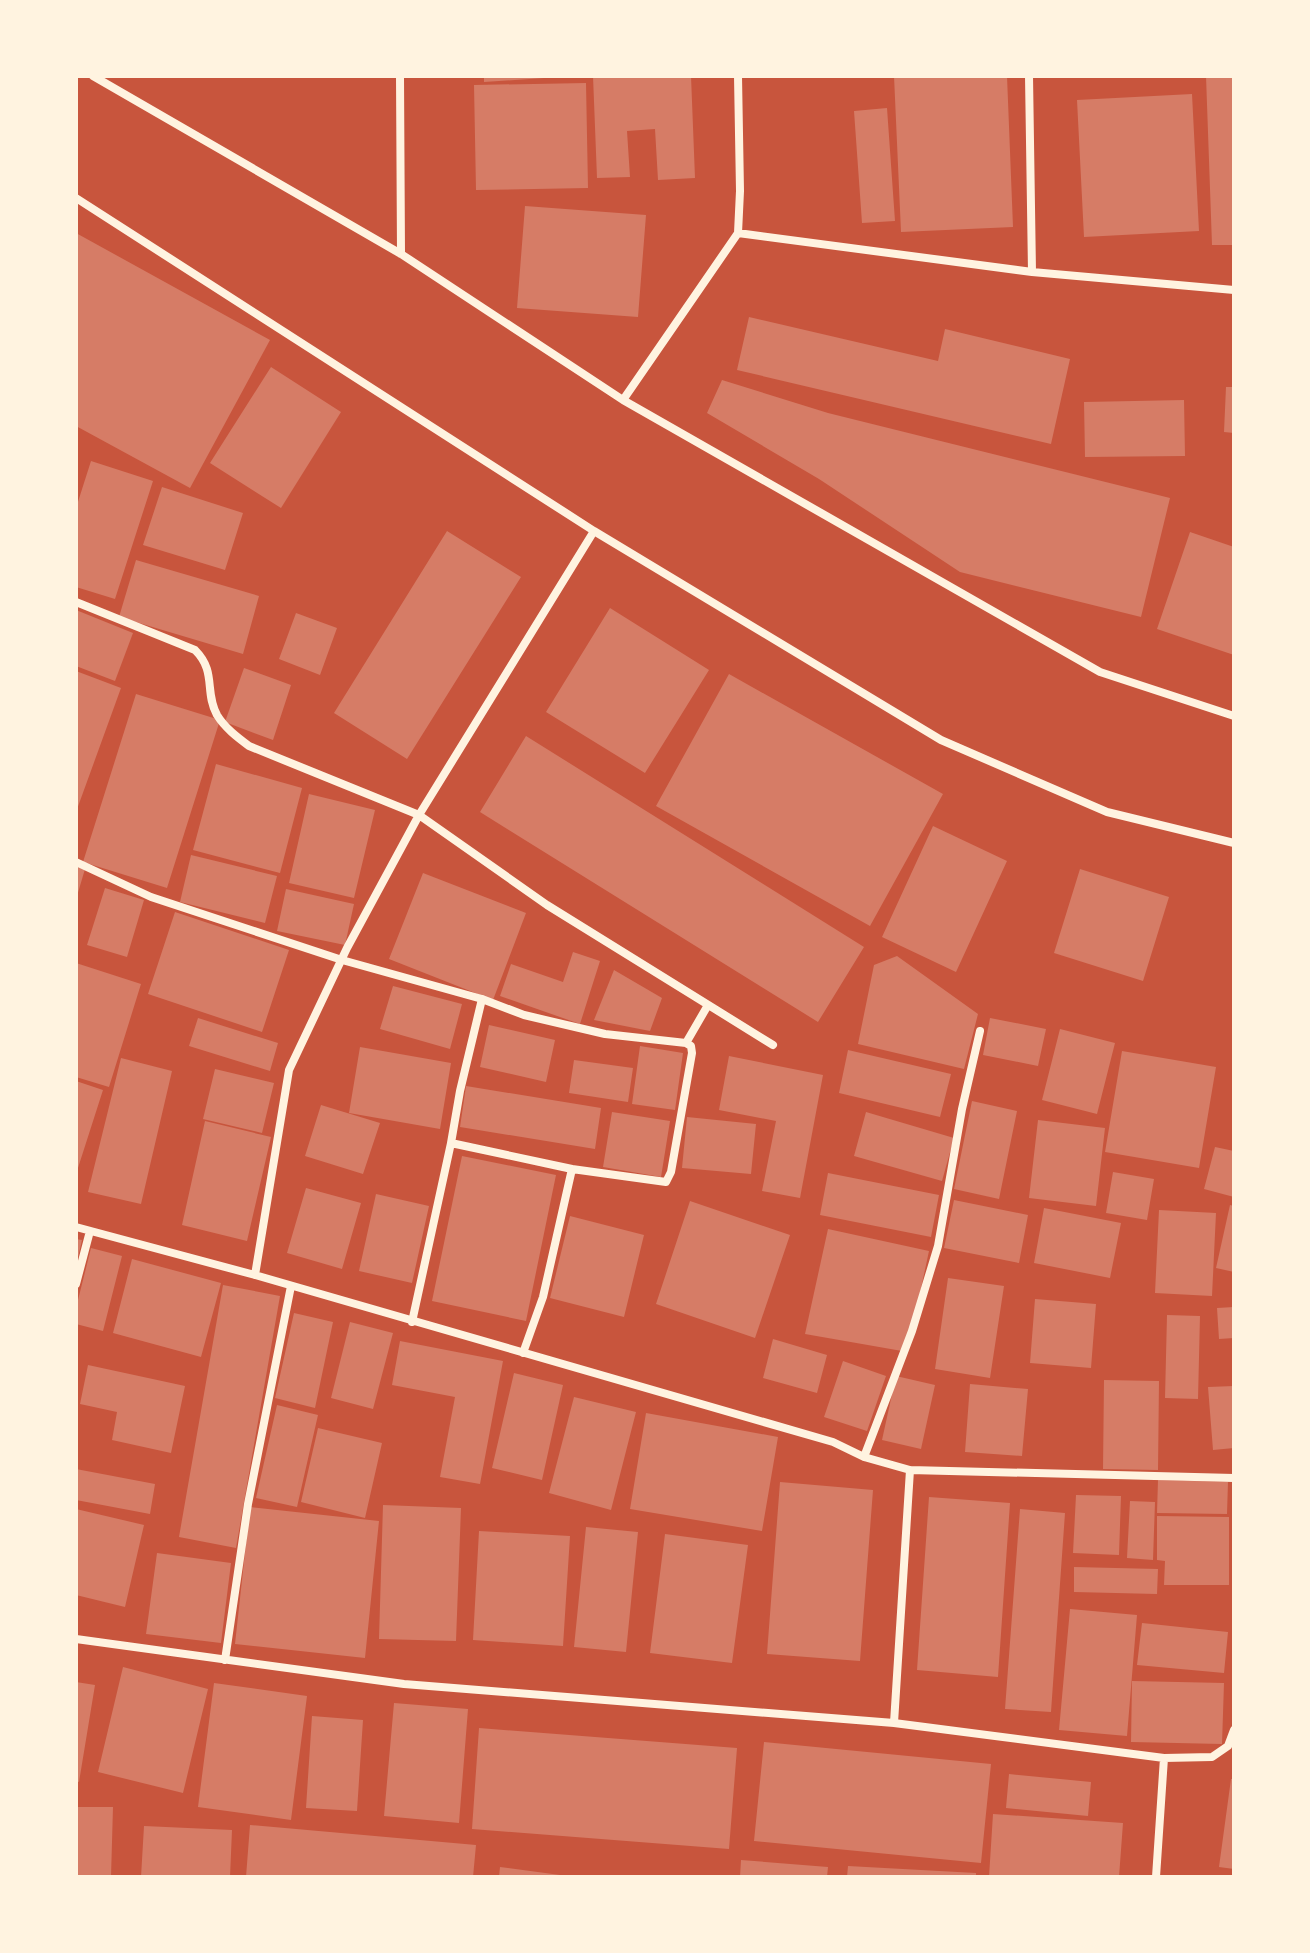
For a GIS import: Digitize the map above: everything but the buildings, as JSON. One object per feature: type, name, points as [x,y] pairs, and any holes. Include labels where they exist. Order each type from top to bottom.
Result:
[{"type":"street","points":[[93,76],[401,254],[623,400],[1100,672],[1234,716]]},
{"type":"street","points":[[400,76],[401,254]]},
{"type":"street","points":[[623,400],[738,233],[738,76]]},
{"type":"street","points":[[1029,76],[1032,272]]},
{"type":"street","points":[[76,198],[594,531],[941,740],[1107,812],[1234,843]]},
{"type":"street","points":[[738,233],[1032,272],[1234,290]]},
{"type":"street","points":[[255,1275],[289,1070],[342,960],[419,815],[594,531]]},
{"type":"street","points":[[76,602],[195,650],[206,661],[217,714],[230,732],[249,746],[419,815],[547,905],[773,1045]]},
{"type":"street","points":[[76,862],[151,897],[342,960],[482,999],[524,1015],[605,1034],[691,1046],[671,1172],[666,1182],[572,1169],[451,1143]]},
{"type":"street","points":[[412,1322],[482,999]]},
{"type":"street","points":[[686,1043],[708,1005]]},
{"type":"street","points":[[864,1457],[912,1331],[938,1246],[962,1109],[980,1031]]},
{"type":"street","points":[[523,1353],[543,1297],[572,1169]]},
{"type":"street","points":[[76,1227],[255,1275],[833,1442],[864,1457],[910,1470],[1234,1478]]},
{"type":"street","points":[[76,1284],[90,1231]]},
{"type":"street","points":[[225,1660],[248,1504],[291,1286]]},
{"type":"street","points":[[894,1723],[910,1470]]},
{"type":"street","points":[[76,1639],[404,1684],[894,1723],[1164,1758],[1212,1757],[1228,1746],[1234,1730]]},
{"type":"street","points":[[1156,1877],[1164,1758]]}]
